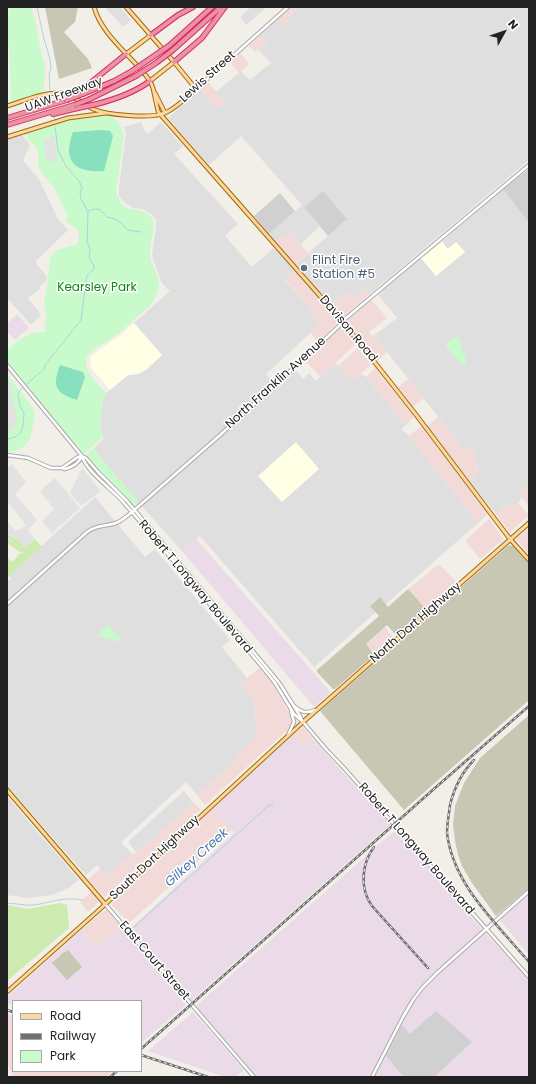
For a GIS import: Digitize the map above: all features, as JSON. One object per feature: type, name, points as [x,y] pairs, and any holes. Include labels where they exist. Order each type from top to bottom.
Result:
[{"type":"highway","points":[[151,35],[178,15],[193,7]]},
{"type":"highway","name":"UAW Freeway","points":[[7,118],[44,108],[83,94],[132,71],[170,45],[212,7]]},
{"type":"highway","name":"UAW Freeway","points":[[7,125],[90,99],[136,76],[173,50],[221,7]]},
{"type":"highway","points":[[174,62],[202,38],[225,7]]},
{"type":"highway","points":[[65,100],[89,84],[126,54]]},
{"type":"highway","points":[[29,119],[98,104],[130,93],[150,81]]},
{"type":"main road","name":"Davison Road","points":[[94,7],[101,24],[150,81],[160,114],[343,322],[510,539],[529,560]]},
{"type":"main road","points":[[126,7],[196,88]]},
{"type":"main road","points":[[126,54],[151,35]]},
{"type":"main road","points":[[150,81],[174,62]]},
{"type":"main road","points":[[153,88],[165,113]]},
{"type":"main road","name":"Lewis Street","points":[[106,113],[149,116],[165,113],[196,88]]},
{"type":"main road","points":[[7,106],[54,93],[66,94],[87,106],[106,113]]},
{"type":"main road","points":[[85,115],[87,106]]},
{"type":"main road","points":[[7,137],[68,118],[106,113]]},
{"type":"main road","name":"North Dort Highway","points":[[302,722],[529,524]]},
{"type":"main road","name":"South Dort Highway","points":[[7,992],[105,904],[302,722]]},
{"type":"main road","name":"East Court Street","points":[[7,790],[105,904]]},
{"type":"street","name":"Lewis Street","points":[[196,88],[288,7]]},
{"type":"street","name":"North Franklin Avenue","points":[[7,604],[91,529],[101,525],[116,524],[134,511],[221,434],[345,319],[529,165]]},
{"type":"street","name":"Robert T Longway Boulevard","points":[[7,365],[82,456],[86,458],[134,511],[280,684],[300,716],[302,722]]},
{"type":"street","points":[[7,455],[28,458],[52,468],[66,469],[80,461],[82,456]]},
{"type":"street","name":"Robert T Longway Boulevard","points":[[134,511],[275,683],[290,709],[529,977]]},
{"type":"street","points":[[289,700],[301,712],[308,712],[317,709]]},
{"type":"street","points":[[288,735],[294,722],[290,709]]},
{"type":"street","points":[[372,1077],[403,1017],[417,994],[433,976],[529,891]]},
{"type":"street","name":"East Court Street","points":[[105,904],[254,1077]]},
{"type":"shaded area","points":[[45,7],[78,7],[75,22],[64,32],[88,59],[92,68],[59,79]]},
{"type":"shaded area","points":[[105,7],[120,7],[131,20],[123,27]]},
{"type":"shaded area","points":[[251,7],[267,7],[246,25],[240,17]]},
{"type":"shaded area","points":[[292,7],[299,7],[288,16],[291,20],[282,28],[276,21]]},
{"type":"shaded area","points":[[299,7],[529,7],[529,160],[370,294],[365,289],[353,299],[347,292],[332,305],[296,264],[347,219],[323,191],[304,207],[320,226],[301,244],[290,232],[276,242],[269,234],[302,205],[241,136],[209,165],[168,118],[200,89],[218,109],[225,103],[216,92],[241,71],[250,80],[271,63],[258,50],[268,40],[262,34],[276,21],[282,28],[288,17]]},
{"type":"shaded area","points":[[262,34],[268,40],[255,52],[249,46]]},
{"type":"shaded area","points":[[238,54],[241,54],[249,64],[239,73],[230,62]]},
{"type":"shaded area","points":[[208,82],[225,103],[217,110],[200,89]]},
{"type":"shaded area","points":[[141,122],[148,134],[161,122],[183,146],[174,154],[238,224],[225,236],[252,267],[274,248],[295,270],[285,280],[315,313],[319,325],[266,374],[274,383],[292,366],[303,379],[309,373],[316,381],[335,363],[354,381],[362,374],[406,425],[401,429],[409,436],[478,523],[386,604],[380,597],[370,605],[376,612],[314,667],[200,536],[182,551],[139,503],[94,448],[104,439],[100,426],[104,395],[128,375],[138,374],[145,370],[162,355],[134,323],[170,291],[162,283],[152,256],[156,220],[151,214],[143,209],[133,208],[125,203],[119,196],[126,134],[124,127]]},
{"type":"shaded area","points":[[20,134],[30,145],[23,160],[40,181],[58,219],[68,230],[35,262],[48,278],[39,287],[40,289],[28,298],[41,315],[31,325],[7,298],[7,138]]},
{"type":"shaded area","points":[[54,136],[57,154],[55,155],[57,161],[51,162],[46,160],[44,141]]},
{"type":"shaded area","points":[[529,169],[529,223],[503,189]]},
{"type":"shaded area","points":[[503,189],[529,223],[529,485],[519,494],[522,498],[518,503],[510,509],[506,504],[496,514],[469,481],[478,474],[474,449],[469,452],[462,447],[373,336],[397,318],[378,295],[421,258],[436,275],[465,252],[456,243],[448,249],[442,242]]},
{"type":"shaded area","points":[[323,191],[347,219],[328,236],[304,207]]},
{"type":"shaded area","points":[[280,193],[295,211],[269,234],[254,216]]},
{"type":"shaded area","points":[[290,231],[308,253],[296,264],[276,242]]},
{"type":"shaded area","points":[[442,242],[448,249],[456,242],[465,252],[436,276],[421,258]]},
{"type":"shaded area","points":[[295,270],[339,321],[318,342],[311,333],[319,325],[311,316],[315,313],[285,279]]},
{"type":"shaded area","points":[[365,289],[370,294],[343,317],[332,305],[347,292],[353,299]]},
{"type":"shaded area","points":[[372,300],[387,318],[369,332],[387,352],[377,361],[346,321]]},
{"type":"shaded area","points":[[17,314],[29,328],[15,340],[7,331],[7,323]]},
{"type":"shaded area","points":[[134,323],[162,355],[146,370],[138,374],[128,375],[110,390],[91,368],[91,357]]},
{"type":"shaded area","points":[[342,326],[356,344],[320,377],[305,360]]},
{"type":"shaded area","points":[[358,348],[371,364],[354,381],[338,366]]},
{"type":"shaded area","points":[[375,368],[414,417],[406,425],[366,377]]},
{"type":"shaded area","points":[[408,379],[424,398],[413,407],[398,387]]},
{"type":"shaded area","points":[[7,381],[10,383],[17,423],[11,432],[7,430]]},
{"type":"shaded area","points":[[438,417],[462,447],[465,445],[469,452],[474,449],[478,474],[469,481],[427,426]]},
{"type":"shaded area","points":[[421,426],[488,514],[478,523],[409,436]]},
{"type":"shaded area","points":[[296,442],[319,469],[282,502],[258,476]]},
{"type":"shaded area","points":[[12,464],[26,482],[15,494],[37,520],[28,530],[35,539],[25,548],[17,538],[16,540],[10,535],[7,535],[7,521],[15,530],[21,529],[26,525],[7,501],[7,468]]},
{"type":"shaded area","points":[[82,468],[101,491],[81,506],[70,493]]},
{"type":"shaded area","points":[[55,478],[80,508],[52,533],[42,521],[54,509],[40,491]]},
{"type":"shaded area","points":[[529,485],[529,507],[519,494]]},
{"type":"shaded area","points":[[95,497],[145,557],[155,549],[230,640],[222,647],[247,678],[240,684],[254,700],[257,735],[236,756],[238,758],[197,795],[186,782],[121,842],[132,854],[107,877],[97,865],[86,875],[7,786],[7,582],[13,577],[11,574]]},
{"type":"shaded area","points":[[518,503],[529,515],[510,532],[496,514],[506,504],[510,509]]},
{"type":"shaded area","points":[[489,519],[504,539],[480,559],[465,541]]},
{"type":"shaded area","points":[[529,528],[529,554],[516,539]]},
{"type":"shaded area","points":[[196,539],[329,690],[330,693],[314,707],[182,551]]},
{"type":"shaded area","points":[[509,545],[513,546],[529,564],[529,700],[404,810],[320,711]]},
{"type":"shaded area","points":[[439,564],[456,582],[426,609],[408,589]]},
{"type":"shaded area","points":[[408,589],[426,609],[397,634],[394,633],[387,625],[366,644],[374,655],[335,689],[333,689],[317,672],[317,670],[379,616],[370,606],[380,597],[388,607]]},
{"type":"shaded area","points":[[385,627],[393,637],[374,655],[366,645]]},
{"type":"shaded area","points":[[259,668],[272,682],[292,718],[291,727],[205,805],[197,795],[238,758],[236,756],[257,735],[254,700],[240,684]]},
{"type":"shaded area","points":[[529,715],[529,888],[496,916],[472,883],[462,866],[455,841],[453,824],[455,806],[464,783],[480,758]]},
{"type":"shaded area","points":[[303,727],[313,739],[304,747],[293,735]]},
{"type":"shaded area","points":[[293,735],[304,747],[313,739],[391,824],[191,1001],[131,928],[234,833],[212,809]]},
{"type":"shaded area","points":[[184,791],[193,802],[137,853],[128,842]]},
{"type":"shaded area","points":[[7,796],[79,880],[68,888],[52,895],[28,898],[7,895]]},
{"type":"shaded area","points":[[193,802],[201,810],[104,897],[88,879],[100,869],[107,877],[132,854],[137,853]]},
{"type":"shaded area","points":[[212,809],[231,830],[129,923],[111,904]]},
{"type":"shaded area","points":[[395,830],[488,936],[529,979],[529,1077],[257,1077],[196,1006]]},
{"type":"shaded area","points":[[91,892],[99,902],[88,912],[80,902]]},
{"type":"shaded area","points":[[529,894],[529,955],[500,920]]},
{"type":"shaded area","points":[[106,909],[121,927],[96,948],[81,930]]},
{"type":"shaded area","points":[[121,927],[186,1005],[142,1042],[142,1000],[12,1000],[12,1005],[7,1003],[7,997],[81,930],[96,948]]},
{"type":"shaded area","points":[[68,950],[82,967],[67,980],[52,963]]},
{"type":"shaded area","points":[[436,1011],[472,1042],[434,1077],[404,1077],[386,1056],[402,1025],[410,1034]]},
{"type":"shaded area","points":[[193,1012],[244,1070],[235,1077],[225,1077],[148,1051]]},
{"type":"shaded area","points":[[7,1014],[12,1016],[12,1072],[112,1072],[106,1077],[13,1077],[7,1064]]},
{"type":"green space","points":[[9,7],[31,7],[45,66],[43,92],[11,103],[7,27]]},
{"type":"green space","name":"Kearsley Park","points":[[106,113],[118,122],[124,136],[116,191],[119,199],[127,208],[148,214],[152,218],[154,225],[150,254],[159,285],[155,299],[141,314],[109,340],[95,348],[88,355],[86,361],[89,372],[106,393],[102,403],[100,415],[101,432],[103,437],[84,454],[43,406],[7,360],[7,350],[20,339],[28,335],[38,332],[45,332],[44,323],[47,318],[44,303],[50,258],[57,250],[78,244],[79,231],[66,221],[68,216],[54,187],[38,167],[38,150],[22,132],[68,118]]},
{"type":"green space","points":[[101,130],[110,131],[113,136],[104,171],[86,170],[75,165],[72,161],[69,148],[73,132]]},
{"type":"green space","points":[[456,336],[459,338],[466,361],[465,366],[446,347],[447,344]]},
{"type":"green space","points":[[60,365],[83,372],[85,377],[77,400],[64,395],[57,388],[56,378]]},
{"type":"green space","points":[[7,374],[33,408],[35,416],[30,439],[26,445],[16,451],[7,452]]},
{"type":"green space","points":[[94,448],[139,503],[133,505],[87,456],[87,454]]},
{"type":"green space","points":[[7,535],[17,538],[25,548],[35,539],[42,547],[11,574],[13,576],[11,578],[7,574],[7,566],[9,566],[7,565],[7,558],[13,562],[20,553],[23,553],[7,543],[7,539],[15,543],[7,538]]},
{"type":"green space","points":[[108,625],[122,640],[121,642],[98,636],[98,634]]},
{"type":"green space","points":[[60,903],[67,905],[69,928],[7,981],[7,905],[27,909]]},
{"type":"waterway","name":"Gilkey Creek","points":[[37,7],[50,59],[50,90]]},
{"type":"waterway","name":"Gilkey Creek","points":[[54,116],[55,120]]},
{"type":"waterway","name":"Gilkey Creek","points":[[7,439],[13,438],[20,434],[23,427],[24,413],[20,406],[18,395],[20,390],[44,369],[45,365],[81,320],[87,276],[94,269],[94,266],[89,258],[90,249],[87,242],[88,212],[81,199],[80,192],[82,187],[79,181],[66,166],[58,150],[55,127]]},
{"type":"waterway","points":[[88,211],[94,209],[99,210],[107,217],[118,221],[127,230],[141,232]]},
{"type":"waterway","name":"Gilkey Creek","points":[[134,927],[267,807],[270,805],[273,806]]},
{"type":"waterway","name":"Gilkey Creek","points":[[7,903],[30,905],[63,899],[83,900]]},
{"type":"railway","points":[[142,1048],[529,706]]},
{"type":"railway","points":[[474,760],[459,781],[450,805],[447,833],[451,852],[458,870],[478,903],[529,962]]},
{"type":"railway","points":[[374,847],[367,860],[364,876],[365,891],[368,899],[372,906],[428,968]]},
{"type":"railway","points":[[7,1010],[12,1012]]},
{"type":"railway","points":[[142,1055],[208,1077]]},
{"type":"railway","points":[[110,1077],[116,1072]]},
{"type":"place","name":"Flint Fire Station #5","points":[[304,268]]}]
